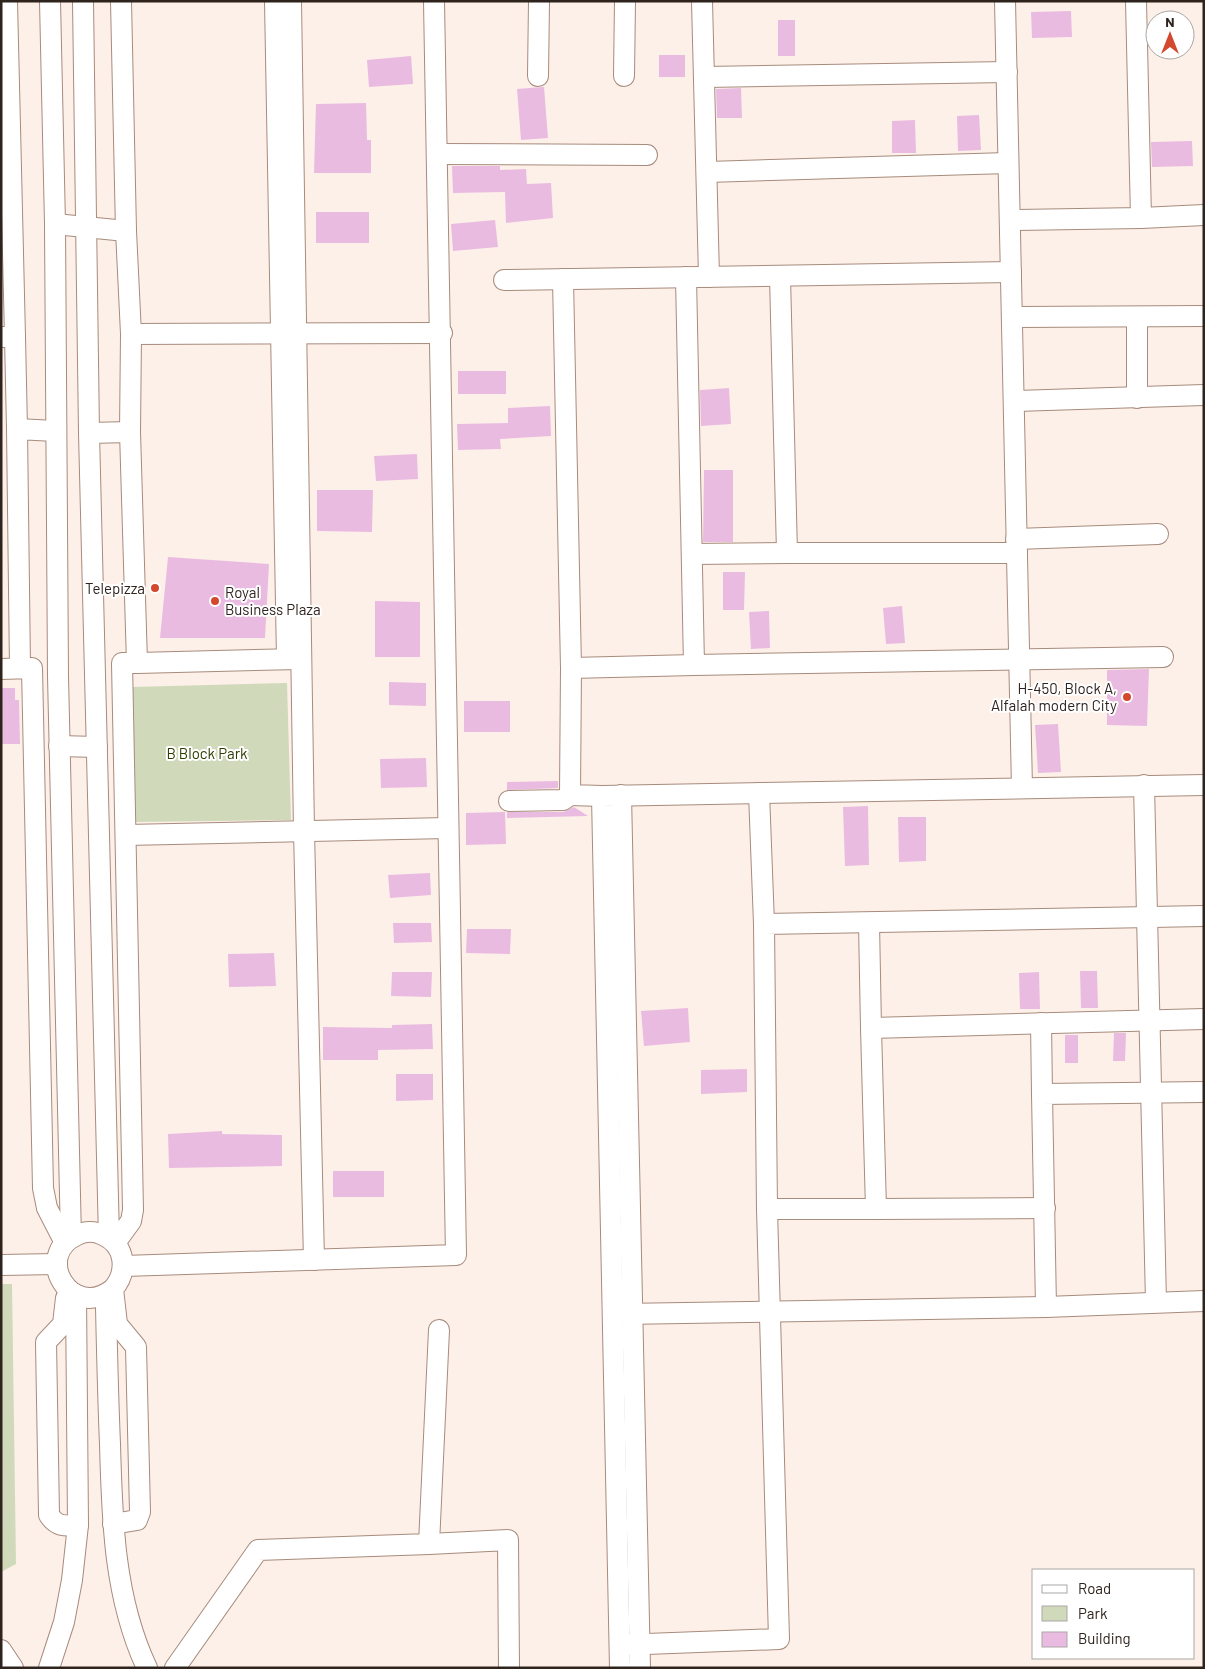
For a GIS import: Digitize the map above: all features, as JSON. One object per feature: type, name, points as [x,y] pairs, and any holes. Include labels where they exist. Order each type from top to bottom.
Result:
[{"type":"street","points":[[7,1],[8,337],[17,429],[18,669],[43,1188],[47,1208],[68,1240]]},
{"type":"street","points":[[50,1],[55,224],[55,431],[59,746],[68,1240],[58,1256],[57,1264],[61,1281],[71,1292],[96,1298],[109,1292],[119,1283],[124,1266],[122,1254],[112,1240],[89,433],[88,227],[83,1]]},
{"type":"street","points":[[121,1],[126,231],[131,334],[130,432],[137,663]]},
{"type":"street","points":[[275,1],[289,334]]},
{"type":"street","points":[[291,1],[289,334],[294,659],[304,832],[314,1260]]},
{"type":"street","points":[[124,1266],[456,1255],[447,828],[442,333],[434,1]]},
{"type":"street","points":[[538,76],[539,1]]},
{"type":"street","points":[[624,76],[625,1]]},
{"type":"street","points":[[702,1],[709,277]]},
{"type":"street","points":[[1004,1],[1022,788]]},
{"type":"street","points":[[1136,1],[1141,218]]},
{"type":"street","points":[[705,77],[1007,72]]},
{"type":"street","points":[[438,154],[647,155]]},
{"type":"street","points":[[707,172],[1008,163]]},
{"type":"street","points":[[1010,220],[1204,215]]},
{"type":"street","points":[[55,224],[126,231]]},
{"type":"street","points":[[504,280],[1011,272]]},
{"type":"street","points":[[686,277],[694,664]]},
{"type":"street","points":[[780,277],[787,553]]},
{"type":"street","points":[[563,279],[571,668],[570,795]]},
{"type":"street","points":[[1012,317],[1204,316]]},
{"type":"street","points":[[1136,317],[1137,398]]},
{"type":"street","points":[[131,334],[442,333]]},
{"type":"street","points":[[1014,401],[1204,395]]},
{"type":"street","points":[[17,429],[55,431]]},
{"type":"street","points":[[89,433],[130,432]]},
{"type":"street","points":[[692,554],[1017,546],[1158,534]]},
{"type":"street","points":[[571,668],[694,664],[1163,657]]},
{"type":"street","points":[[112,1240],[131,1221],[133,1210],[122,663],[294,659]]},
{"type":"street","points":[[59,746],[97,747]]},
{"type":"street","points":[[1144,785],[1156,1302]]},
{"type":"street","points":[[509,801],[563,800],[570,795],[1204,785]]},
{"type":"street","points":[[620,1645],[779,1639],[767,1209],[764,924],[759,792]]},
{"type":"street","points":[[612,795],[633,1314],[640,1668]]},
{"type":"street","points":[[612,795],[611,1315],[620,1668]]},
{"type":"street","points":[[126,835],[447,828]]},
{"type":"street","points":[[764,924],[1204,916]]},
{"type":"street","points":[[869,923],[876,1209]]},
{"type":"street","points":[[871,1028],[1149,1018],[1204,1019]]},
{"type":"street","points":[[1041,1023],[1046,1307]]},
{"type":"street","points":[[1042,1094],[1204,1092]]},
{"type":"street","points":[[767,1209],[1045,1208]]},
{"type":"street","points":[[68,1240],[90,1232],[112,1240]]},
{"type":"street","points":[[1,1265],[57,1264]]},
{"type":"street","points":[[49,1668],[65,1613],[78,1525],[71,1292]]},
{"type":"street","points":[[71,1292],[63,1324],[46,1342],[50,1515],[54,1523],[62,1526],[78,1525]]},
{"type":"street","points":[[109,1292],[117,1324],[136,1347],[140,1512],[137,1520],[113,1524]]},
{"type":"street","points":[[109,1292],[113,1524],[124,1607],[132,1634],[147,1668]]},
{"type":"street","points":[[611,1315],[1046,1307],[1204,1301]]},
{"type":"street","points":[[429,1544],[439,1330]]},
{"type":"street","points":[[175,1668],[258,1550],[508,1540],[509,1668]]},
{"type":"street","points":[[1,1650],[14,1668]]},
{"type":"green space","name":"B Block Park","points":[[287,683],[291,820],[135,822],[132,687]]},
{"type":"green space","points":[[1,1284],[12,1284],[16,1564],[1,1572]]},
{"type":"building","points":[[1071,11],[1072,37],[1032,38],[1031,12]]},
{"type":"building","points":[[778,20],[795,20],[795,56],[778,56]]},
{"type":"building","points":[[659,55],[685,55],[685,77],[659,77]]},
{"type":"building","points":[[411,56],[413,84],[369,87],[367,60]]},
{"type":"building","points":[[544,87],[548,138],[521,140],[517,89]]},
{"type":"building","points":[[741,88],[742,118],[717,118],[716,89]]},
{"type":"building","points":[[366,103],[367,140],[371,140],[371,173],[314,173],[316,104]]},
{"type":"building","points":[[979,115],[981,150],[958,151],[957,116]]},
{"type":"building","points":[[915,120],[916,153],[892,153],[892,121]]},
{"type":"building","points":[[1192,141],[1193,166],[1152,167],[1151,142]]},
{"type":"building","points":[[452,166],[500,166],[500,170],[526,169],[527,184],[551,183],[553,218],[506,223],[505,192],[453,193]]},
{"type":"building","points":[[316,212],[369,212],[369,243],[316,243]]},
{"type":"building","points":[[495,220],[498,247],[453,251],[451,224]]},
{"type":"building","points":[[458,371],[506,371],[506,394],[458,394]]},
{"type":"building","points":[[729,388],[731,424],[701,426],[700,390]]},
{"type":"building","points":[[550,406],[551,436],[500,439],[501,449],[458,450],[457,424],[508,423],[508,408]]},
{"type":"building","points":[[417,454],[418,479],[376,481],[374,456]]},
{"type":"building","points":[[704,470],[733,470],[733,542],[703,542]]},
{"type":"building","points":[[317,490],[373,490],[372,532],[317,531]]},
{"type":"building","name":"Royal Business Plaza","points":[[168,557],[269,564],[265,638],[160,638]]},
{"type":"building","points":[[723,572],[745,572],[744,610],[723,610]]},
{"type":"building","points":[[375,601],[420,602],[420,657],[375,657]]},
{"type":"building","points":[[902,606],[905,643],[886,644],[883,608]]},
{"type":"building","points":[[769,611],[770,648],[751,649],[749,612]]},
{"type":"building","name":"H-450, Block A, Alfalah modern City","points":[[1149,669],[1147,726],[1107,725],[1107,670]]},
{"type":"building","points":[[389,682],[426,683],[426,706],[389,705]]},
{"type":"building","points":[[1,688],[15,688],[15,700],[19,700],[20,744],[1,744]]},
{"type":"building","points":[[464,701],[510,701],[510,732],[464,732]]},
{"type":"building","points":[[1058,724],[1061,772],[1038,773],[1035,725]]},
{"type":"building","points":[[426,758],[427,787],[381,788],[380,759]]},
{"type":"building","points":[[558,781],[558,788],[507,790],[507,782]]},
{"type":"building","points":[[868,806],[869,865],[845,866],[843,807]]},
{"type":"building","points":[[574,807],[588,816],[507,818],[507,812],[563,812]]},
{"type":"building","points":[[505,812],[506,844],[466,845],[466,813]]},
{"type":"building","points":[[898,817],[926,817],[926,861],[899,862]]},
{"type":"building","points":[[430,873],[431,895],[390,898],[388,875]]},
{"type":"building","points":[[393,923],[431,923],[432,942],[394,943]]},
{"type":"building","points":[[467,929],[511,929],[510,954],[466,953]]},
{"type":"building","points":[[274,953],[276,986],[229,987],[228,954]]},
{"type":"building","points":[[1080,971],[1097,971],[1098,1008],[1081,1008]]},
{"type":"building","points":[[392,972],[432,972],[431,997],[391,996]]},
{"type":"building","points":[[1039,972],[1040,1009],[1020,1009],[1019,973]]},
{"type":"building","points":[[688,1008],[690,1042],[644,1046],[641,1011]]},
{"type":"building","points":[[432,1024],[433,1049],[378,1050],[378,1060],[323,1060],[323,1027],[392,1028],[392,1025]]},
{"type":"building","points":[[1114,1033],[1126,1033],[1125,1061],[1113,1061]]},
{"type":"building","points":[[1065,1035],[1078,1035],[1078,1063],[1065,1063]]},
{"type":"building","points":[[747,1069],[747,1092],[701,1094],[701,1070]]},
{"type":"building","points":[[396,1074],[433,1074],[433,1100],[396,1101]]},
{"type":"building","points":[[222,1131],[222,1134],[282,1135],[282,1166],[169,1168],[168,1134]]},
{"type":"building","points":[[333,1171],[384,1171],[384,1197],[333,1197]]},
{"type":"place","name":"Telepizza","points":[[155,588]]},
{"type":"place","name":"Royal Business Plaza","points":[[215,601]]},
{"type":"place","name":"H-450, Block A, Alfalah modern City","points":[[1127,697]]}]
